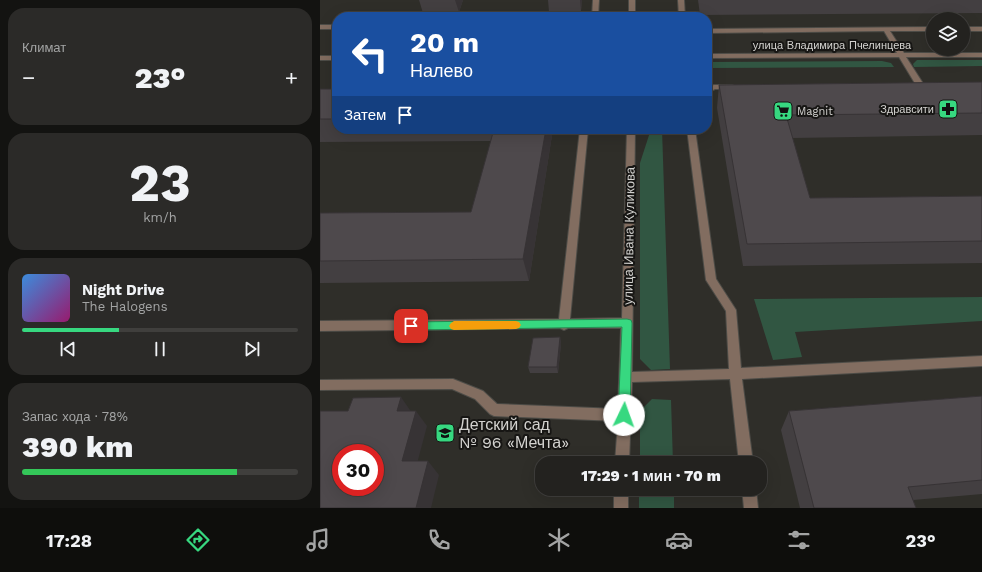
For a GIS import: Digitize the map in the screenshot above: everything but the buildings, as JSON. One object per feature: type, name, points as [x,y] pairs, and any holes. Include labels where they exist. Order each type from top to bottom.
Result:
[{"type":"street","points":[[595,12],[596,0]]},
{"type":"street","points":[[632,0],[632,12]]},
{"type":"street","points":[[681,0],[682,12]]},
{"type":"street","points":[[320,27],[332,26]]},
{"type":"street","points":[[712,31],[926,29]]},
{"type":"street","points":[[970,29],[982,29]]},
{"type":"street","points":[[886,30],[920,85]]},
{"type":"street","name":"улица Владимира Пчелинцева","points":[[712,56],[982,55]]},
{"type":"street","points":[[320,58],[332,58]]},
{"type":"street","points":[[712,88],[738,87]]},
{"type":"street","points":[[564,325],[583,134]]},
{"type":"street","name":"улица Ивана Куликова","points":[[622,456],[626,377],[631,134]]},
{"type":"street","points":[[692,134],[711,280],[731,310],[735,374],[745,456]]},
{"type":"street","points":[[320,326],[564,325],[627,323]]},
{"type":"street","points":[[626,377],[735,374],[982,361]]},
{"type":"street","points":[[320,385],[453,384],[479,395],[494,410],[624,415]]},
{"type":"street","points":[[621,496],[621,508]]},
{"type":"street","points":[[750,496],[752,508]]},
{"type":"green space","points":[[917,60],[982,60],[982,66],[914,67],[913,64]]},
{"type":"green space","points":[[882,61],[891,63],[894,67],[712,68],[712,62]]},
{"type":"green space","points":[[649,134],[662,134],[670,369],[651,370],[640,359],[640,163]]},
{"type":"green space","points":[[982,297],[982,321],[795,332],[802,357],[773,360],[754,299]]},
{"type":"green space","points":[[652,399],[671,400],[673,456],[640,456],[640,411]]},
{"type":"green space","points":[[639,496],[674,496],[674,508],[639,508]]},
{"type":"slow traffic","points":[[454,326],[516,325]]},
{"type":"place","name":"Здравсити","points":[[948,109]]},
{"type":"place","name":"Magnit","points":[[783,111]]},
{"type":"place","name":"Детский сад № 96 «Мечта»","points":[[445,433]]},
{"type":"route","points":[[411,326],[627,323],[624,415]]}]
